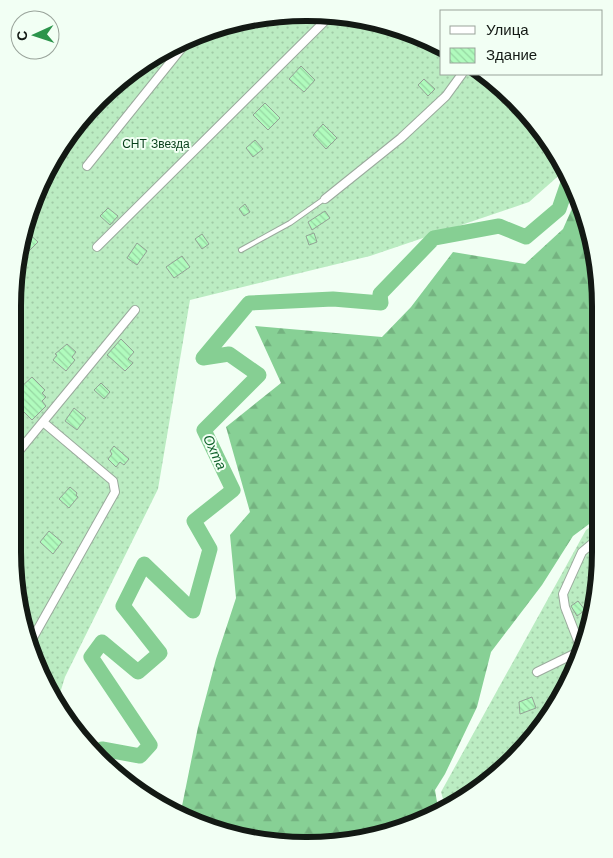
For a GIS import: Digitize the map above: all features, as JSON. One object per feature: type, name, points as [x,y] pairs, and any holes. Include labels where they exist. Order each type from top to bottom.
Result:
[{"type":"street","points":[[98,247],[324,22]]},
{"type":"street","points":[[87,166],[179,52]]},
{"type":"street","points":[[325,199],[401,138],[446,96],[461,75]]},
{"type":"street","points":[[21,449],[135,310]]},
{"type":"street","points":[[34,636],[115,492],[113,481],[43,422]]},
{"type":"street","points":[[578,640],[565,607],[563,594],[582,552],[592,544]]},
{"type":"street","points":[[537,672],[572,655]]},
{"type":"lane","points":[[241,250],[290,223],[325,199]]},
{"type":"green space","name":"СНТ Звезда","points":[[306,21],[362,27],[398,36],[440,54],[440,75],[473,75],[495,92],[521,118],[544,148],[559,175],[529,202],[370,256],[190,300],[158,489],[65,677],[60,695],[36,643],[24,589],[21,552],[21,306],[24,269],[36,215],[51,180],[69,148],[92,118],[118,92],[148,69],[197,43],[215,36],[251,27]]},
{"type":"green space","points":[[573,206],[586,251],[591,288],[592,522],[573,536],[542,585],[491,652],[477,707],[445,774],[435,790],[437,805],[398,822],[380,827],[344,834],[306,837],[269,834],[233,827],[215,822],[182,808],[198,727],[216,659],[236,598],[230,535],[250,512],[226,427],[281,383],[255,326],[382,337],[411,307],[453,252],[525,264],[563,229]]},
{"type":"green space","points":[[592,526],[591,570],[586,607],[577,643],[554,694],[521,740],[495,766],[465,789],[444,802],[441,792],[586,530]]},
{"type":"building","points":[[301,66],[315,80],[304,92],[289,79]]},
{"type":"building","points":[[424,79],[435,89],[428,96],[418,85]]},
{"type":"building","points":[[265,103],[280,118],[268,130],[253,115]]},
{"type":"building","points":[[323,124],[337,138],[326,149],[313,135]]},
{"type":"building","points":[[255,140],[263,149],[253,157],[246,148]]},
{"type":"building","points":[[245,204],[250,212],[244,216],[239,209]]},
{"type":"building","points":[[108,208],[118,216],[110,225],[100,216]]},
{"type":"building","points":[[325,211],[330,218],[312,230],[308,222]]},
{"type":"building","points":[[314,233],[317,242],[309,245],[306,236]]},
{"type":"building","points":[[202,234],[209,244],[202,249],[195,239]]},
{"type":"building","points":[[31,235],[38,242],[27,253],[27,251]]},
{"type":"building","points":[[137,243],[147,251],[137,265],[127,258]]},
{"type":"building","points":[[182,256],[190,267],[174,278],[166,267]]},
{"type":"building","points":[[121,339],[134,352],[128,359],[133,363],[125,371],[107,355]]},
{"type":"building","points":[[67,344],[76,352],[72,357],[75,360],[66,371],[53,360],[57,355],[55,354]]},
{"type":"building","points":[[32,377],[45,390],[42,393],[46,397],[42,401],[46,406],[32,420],[21,409],[21,387]]},
{"type":"building","points":[[101,383],[110,392],[104,399],[94,390]]},
{"type":"building","points":[[74,408],[86,418],[77,430],[65,421]]},
{"type":"building","points":[[114,446],[129,459],[124,465],[120,462],[116,467],[108,459],[112,454],[110,451]]},
{"type":"building","points":[[70,487],[77,493],[78,497],[69,508],[59,499]]},
{"type":"building","points":[[49,531],[62,542],[53,554],[40,542]]},
{"type":"building","points":[[578,601],[585,610],[577,616],[571,606]]},
{"type":"building","points":[[532,697],[536,708],[520,714],[519,702]]},
{"type":"waterway","name":"Охта","points":[[101,749],[140,756],[150,745],[91,657],[102,642],[138,672],[160,653],[123,606],[144,564],[193,611],[210,549],[194,521],[233,490],[204,430],[259,375],[229,354],[203,358],[249,303],[333,299],[381,303],[380,294],[434,238],[499,226],[526,237],[559,209],[566,189]]}]
